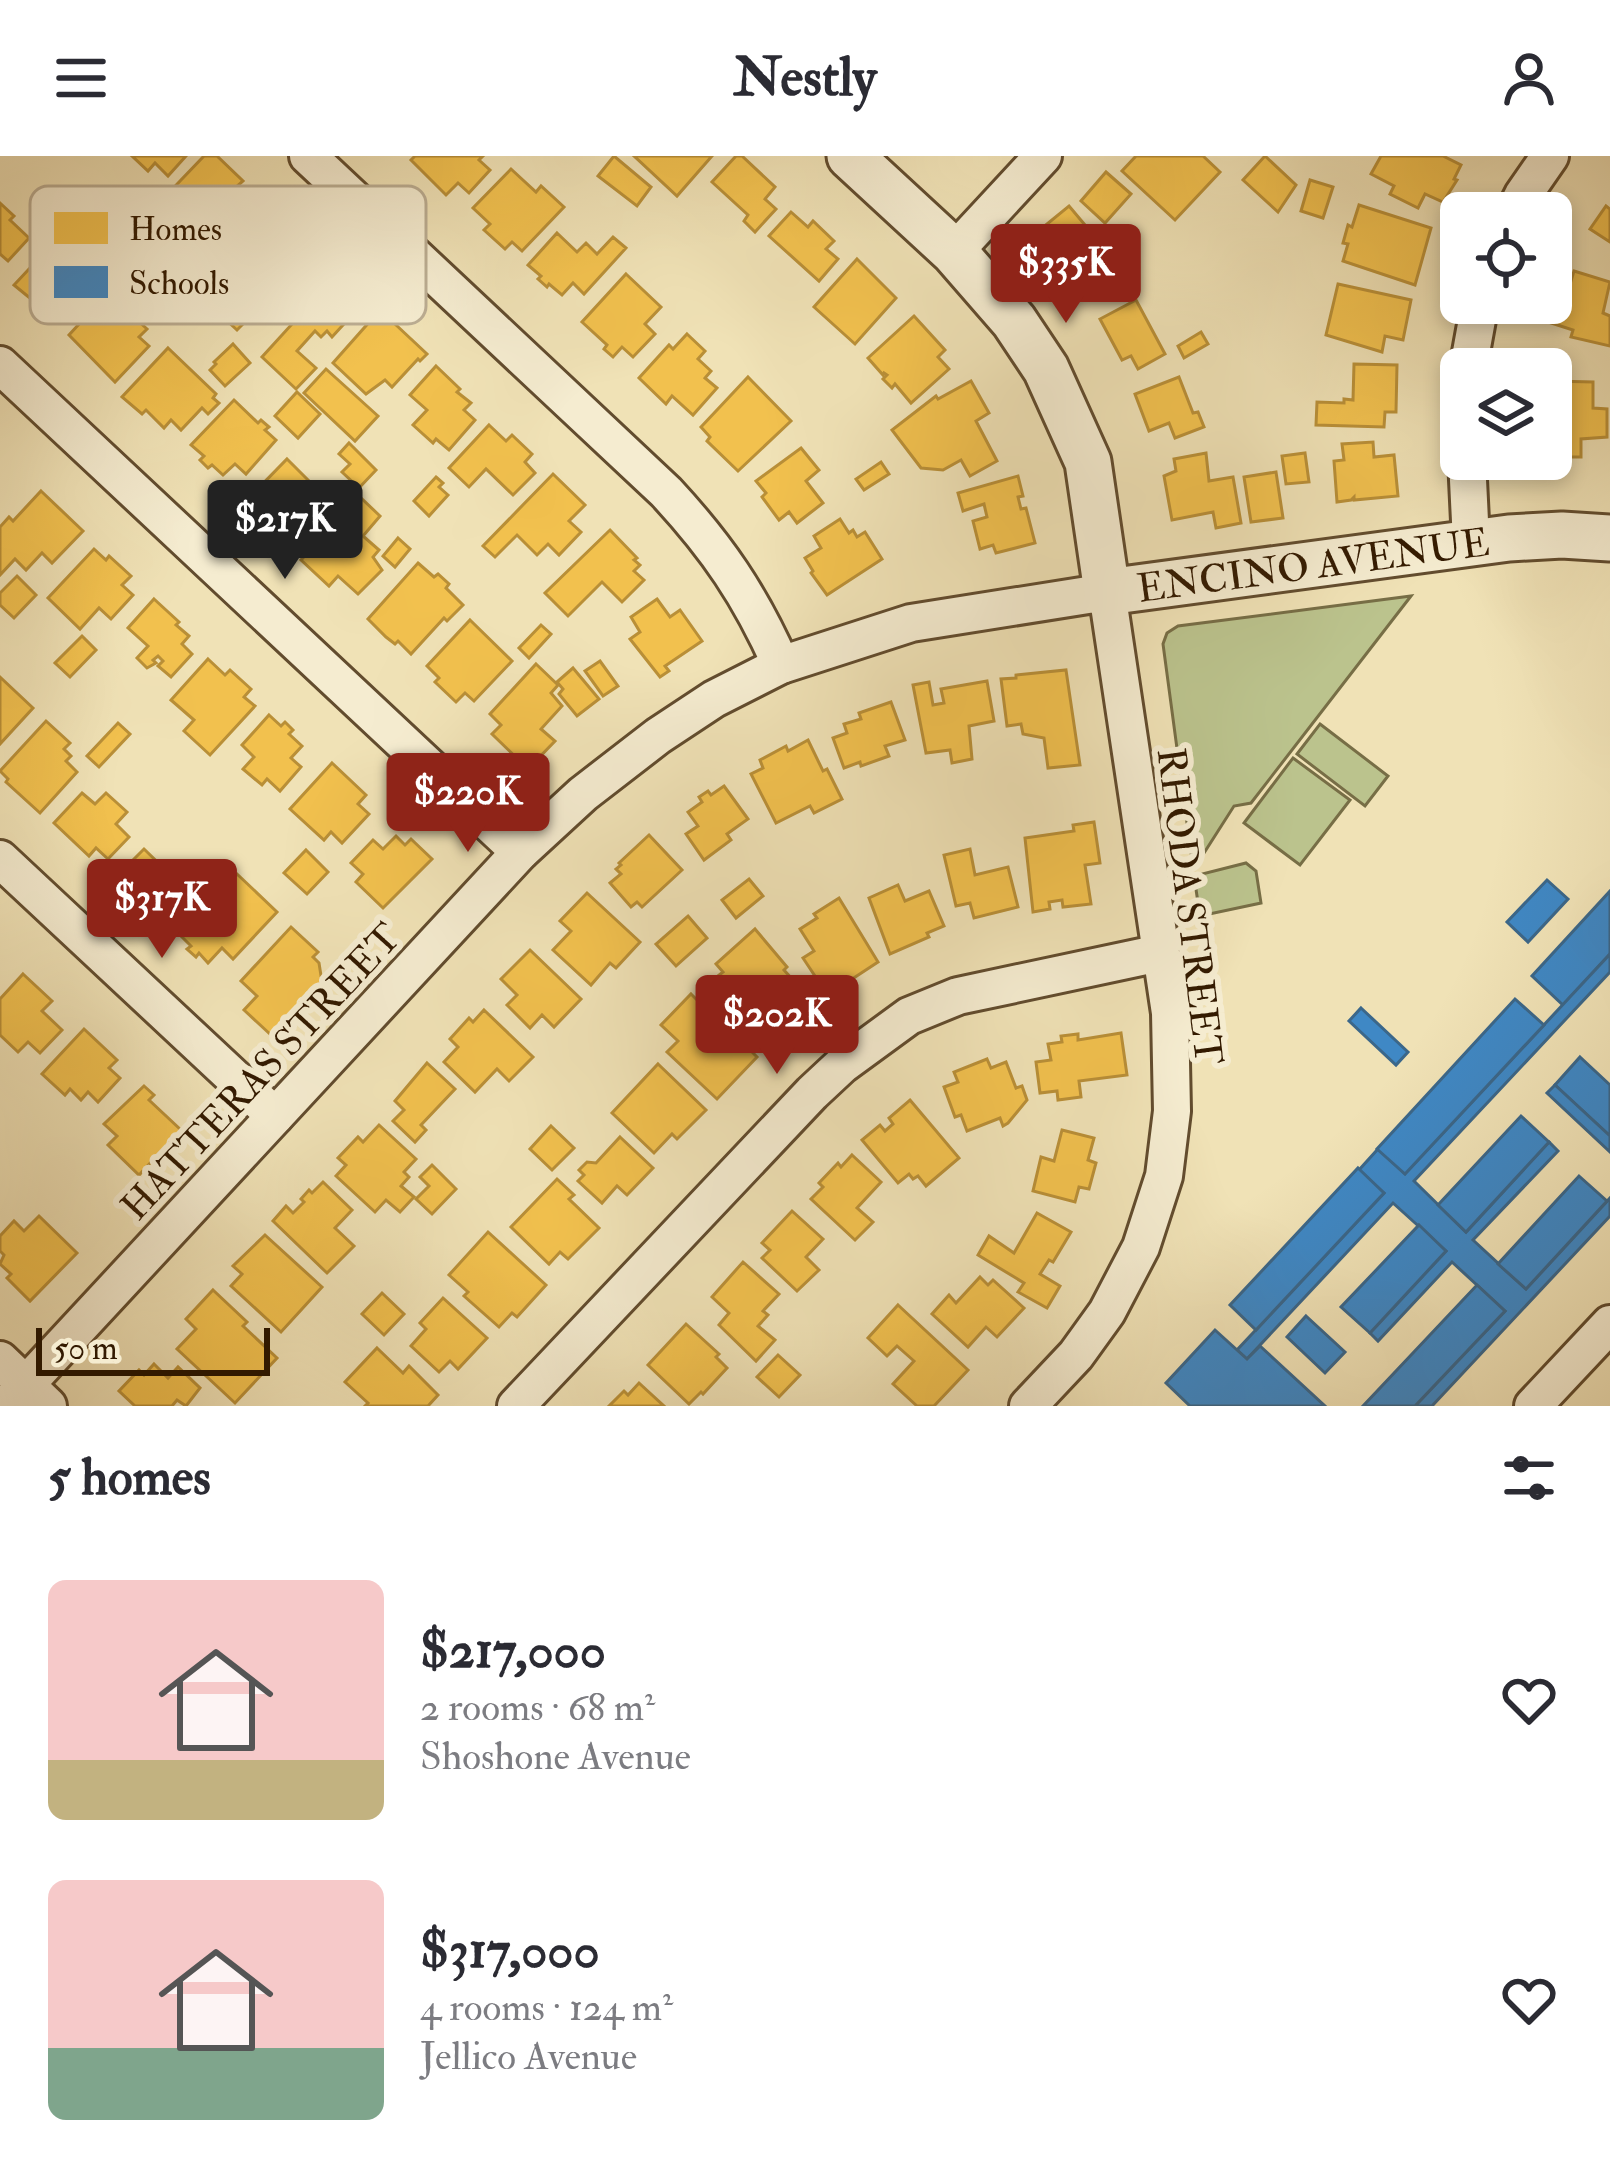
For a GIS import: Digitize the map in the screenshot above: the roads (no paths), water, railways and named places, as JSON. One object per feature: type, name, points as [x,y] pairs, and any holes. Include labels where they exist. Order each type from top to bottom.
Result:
[{"type":"street","points":[[308,156],[340,186]]},
{"type":"street","name":"ENCINO AVENUE","points":[[850,156],[954,252],[1014,321],[1046,369],[1088,462],[1107,592],[1471,542],[1562,535],[1610,538]]},
{"type":"street","points":[[954,252],[1043,156]]},
{"type":"street","points":[[1525,192],[1550,156]]},
{"type":"street","points":[[426,268],[688,516],[728,565],[781,665]]},
{"type":"street","points":[[0,365],[520,852]]},
{"type":"street","points":[[1468,480],[1471,542]]},
{"type":"street","name":"HATTERAS STREET","points":[[20,1389],[520,852],[583,794],[658,736],[714,699],[781,665],[911,623],[1107,592]]},
{"type":"street","name":"RHODA STREET","points":[[1028,1406],[1076,1355],[1107,1312],[1141,1247],[1164,1177],[1172,1111],[1170,1013],[1107,592]]},
{"type":"street","points":[[0,859],[275,1116]]},
{"type":"street","points":[[516,1406],[812,1093],[909,1016],[958,996],[1160,952]]},
{"type":"street","points":[[1533,1406],[1610,1324]]}]
